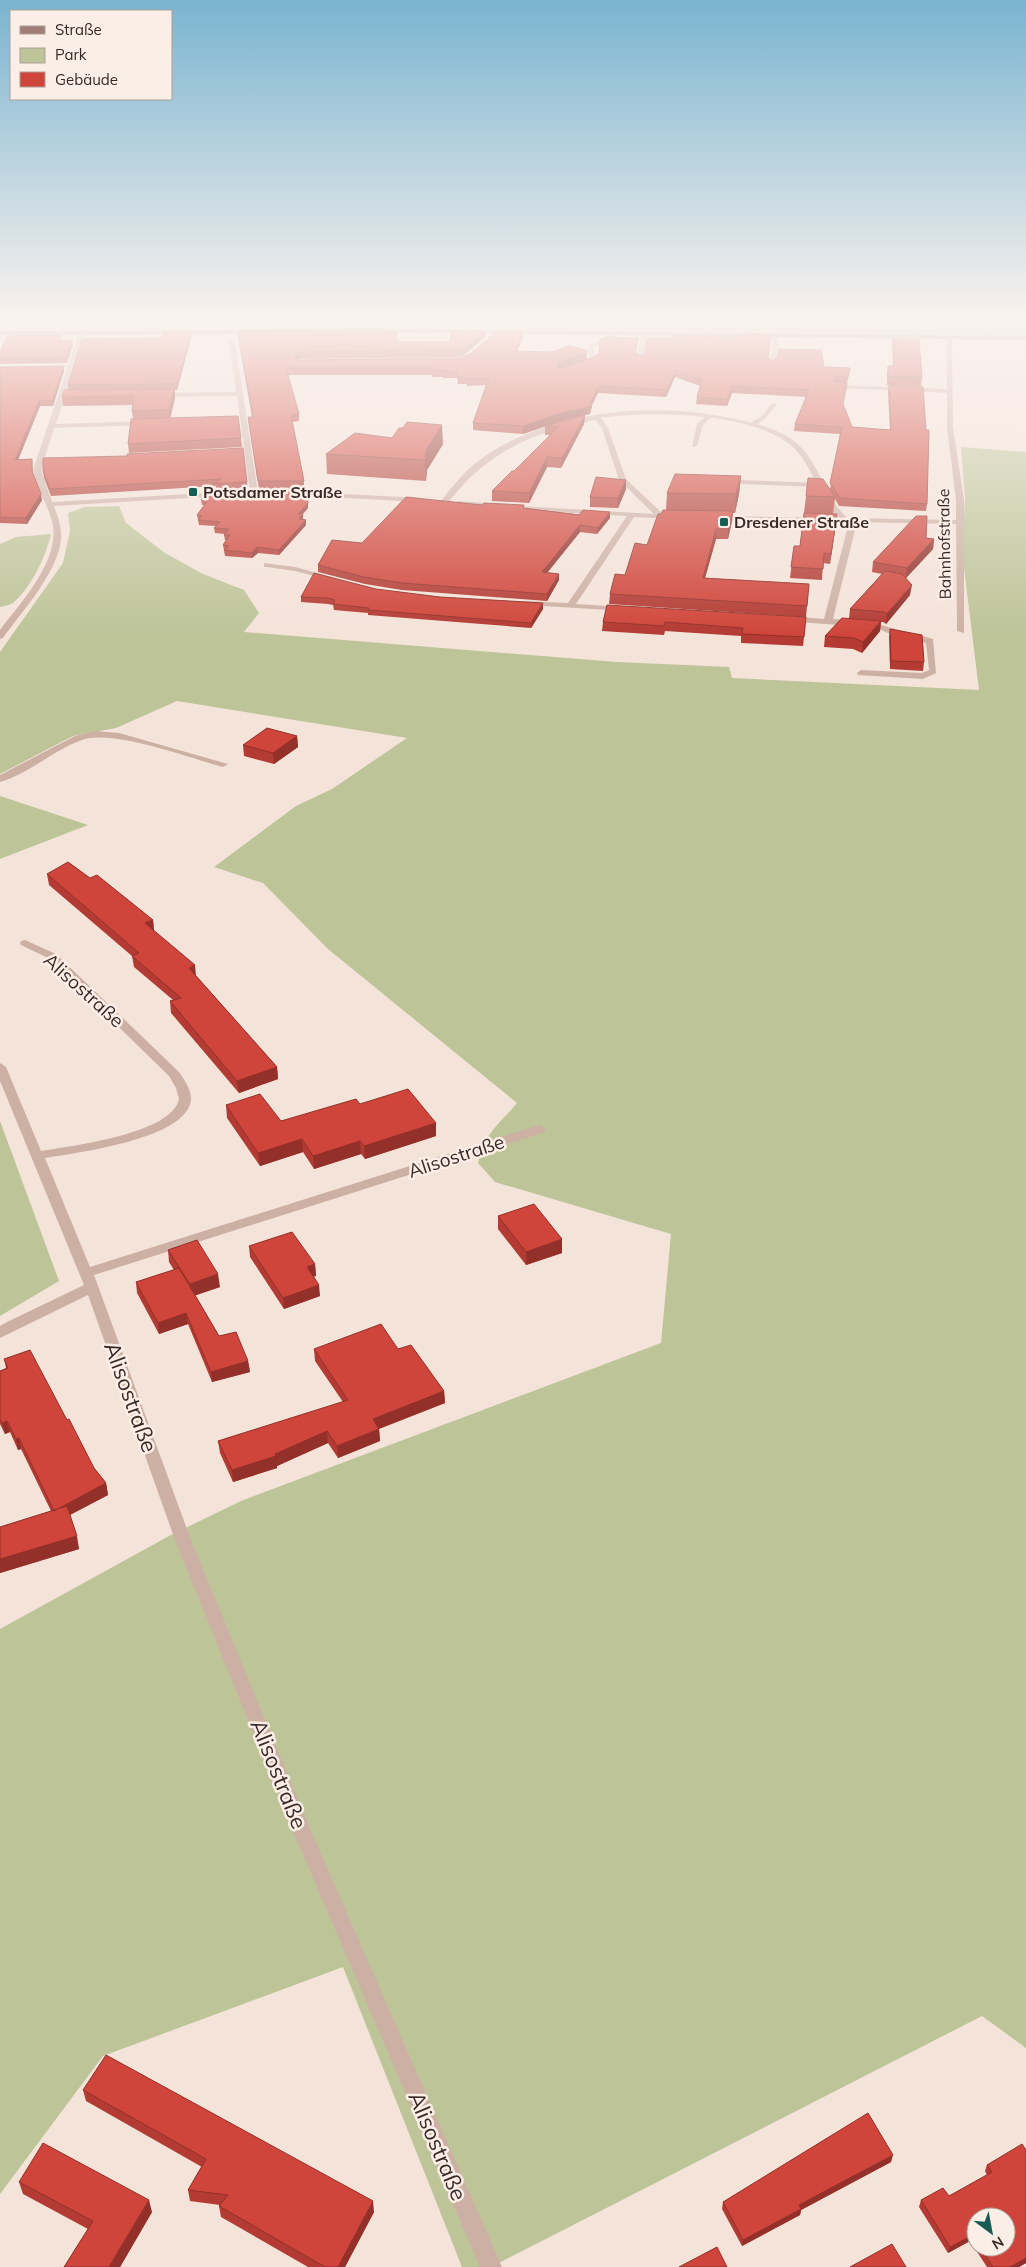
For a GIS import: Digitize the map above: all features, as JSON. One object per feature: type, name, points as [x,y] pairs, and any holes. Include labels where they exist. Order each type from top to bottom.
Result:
[{"type":"street","points":[[0,636],[51,562],[56,545],[58,531],[38,479],[37,470],[43,461],[52,423]]},
{"type":"street","points":[[50,426],[154,423]]},
{"type":"street","points":[[243,423],[247,451],[257,493],[244,493]]},
{"type":"street","points":[[438,501],[485,459],[507,446],[551,428],[573,423]]},
{"type":"street","points":[[601,423],[605,428],[622,480],[661,516]]},
{"type":"street","points":[[694,446],[701,423]]},
{"type":"street","points":[[741,423],[778,435],[800,449],[835,511],[847,521],[851,530],[828,622]]},
{"type":"street","points":[[751,425],[755,423]]},
{"type":"street","name":"Bahnhofstraße","points":[[950,423],[960,500],[961,631]]},
{"type":"street","points":[[237,452],[247,451]]},
{"type":"street","points":[[742,482],[819,485]]},
{"type":"street","points":[[284,492],[687,517]]},
{"type":"street","points":[[49,504],[234,494]]},
{"type":"street","points":[[571,605],[579,588],[627,524],[631,515]]},
{"type":"street","points":[[711,518],[959,522]]},
{"type":"street","points":[[267,565],[295,569],[341,581]]},
{"type":"street","points":[[512,602],[630,609]]},
{"type":"street","points":[[0,616],[14,616]]},
{"type":"street","points":[[781,619],[872,625],[930,641],[933,671],[928,675],[861,673]]},
{"type":"street","points":[[0,779],[78,738],[96,734],[116,735],[224,764]]},
{"type":"street","name":"Alisostraße","points":[[25,943],[52,956],[174,1074],[183,1088],[184,1102],[175,1117],[159,1128],[138,1136],[36,1156]]},
{"type":"street","name":"Alisostraße","points":[[0,1067],[89,1280],[183,1540],[297,1820],[491,2267]]},
{"type":"street","name":"Alisostraße","points":[[89,1280],[540,1129]]},
{"type":"street","points":[[0,1333],[89,1280]]},
{"type":"green space","points":[[961,447],[1026,452],[1026,2048],[982,2016],[491,2267],[462,2267],[343,1967],[103,2056],[0,2194],[0,1629],[169,1536],[241,1501],[661,1343],[671,1234],[495,1182],[478,1163],[481,1152],[489,1136],[517,1103],[328,949],[263,883],[214,867],[296,806],[332,789],[407,738],[177,701],[116,728],[73,736],[0,774],[0,652],[63,563],[70,531],[68,513],[85,507],[119,506],[126,523],[165,553],[203,574],[244,590],[259,613],[244,632],[617,662],[729,667],[732,678],[979,690],[962,552],[965,499]]},
{"type":"green space","points":[[51,534],[42,561],[27,588],[13,603],[0,607],[0,544],[16,537]]},
{"type":"green space","points":[[0,796],[88,825],[0,859]]},
{"type":"green space","points":[[0,1121],[59,1281],[0,1316]]},
{"type":"building","points":[[0,423],[30,423],[15,460],[32,459],[32,471],[41,494],[26,518],[0,517]]},
{"type":"building","points":[[131,423],[239,423],[241,438],[128,444]]},
{"type":"building","points":[[249,423],[293,423],[304,481],[258,481]]},
{"type":"building","points":[[406,423],[442,425],[426,450],[425,460],[326,454],[355,433],[392,438],[399,428],[403,428]]},
{"type":"building","points":[[473,423],[532,423],[523,426]]},
{"type":"building","points":[[557,423],[581,423],[562,458],[547,457],[529,493],[492,491],[558,427],[545,426]]},
{"type":"building","points":[[850,423],[852,427],[891,430],[891,423],[925,423],[926,430],[929,430],[927,504],[840,498],[830,483],[842,427],[795,424]]},
{"type":"building","points":[[243,448],[247,482],[215,484],[221,479],[50,489],[43,471],[43,458],[127,456],[127,454]]},
{"type":"building","points":[[675,474],[741,476],[736,494],[667,493]]},
{"type":"building","points":[[596,477],[626,480],[618,498],[590,497]]},
{"type":"building","points":[[808,478],[823,479],[835,497],[806,496]]},
{"type":"building","points":[[306,491],[308,503],[298,514],[303,514],[299,519],[306,520],[279,550],[257,547],[252,553],[224,550],[229,546],[223,545],[230,535],[224,535],[229,529],[214,528],[220,522],[198,520],[202,516],[197,515],[208,500],[201,500],[208,494]]},
{"type":"building","points":[[406,497],[482,505],[484,503],[524,505],[523,508],[579,515],[583,510],[610,512],[598,528],[580,525],[542,572],[559,574],[547,594],[402,583],[364,577],[318,565],[332,540],[362,543]]},
{"type":"building","points":[[663,510],[733,511],[728,529],[716,529],[703,578],[809,584],[807,606],[610,594],[615,574],[625,575],[635,543],[647,545],[658,514],[661,514]]},
{"type":"building","points":[[804,513],[837,514],[831,554],[824,553],[823,569],[791,567],[794,546],[800,546]]},
{"type":"building","points":[[916,516],[927,516],[926,538],[934,539],[907,568],[873,562]]},
{"type":"building","points":[[885,571],[902,574],[912,585],[887,614],[884,612],[850,609]]},
{"type":"building","points":[[314,573],[376,589],[440,597],[543,603],[531,623],[368,610],[369,608],[333,604],[335,600],[328,598],[301,597]]},
{"type":"building","points":[[607,605],[806,617],[804,637],[742,634],[743,628],[665,622],[664,626],[603,622]]},
{"type":"building","points":[[842,618],[881,621],[863,642],[854,638],[825,636]]},
{"type":"building","points":[[890,629],[922,635],[924,662],[891,661]]},
{"type":"building","points":[[267,728],[297,736],[273,753],[243,745]]},
{"type":"building","points":[[68,862],[90,878],[97,875],[153,920],[145,923],[195,965],[189,968],[277,1067],[237,1081],[170,1001],[181,998],[132,956],[139,953],[47,874]]},
{"type":"building","points":[[408,1089],[436,1123],[364,1146],[360,1141],[313,1156],[302,1139],[258,1153],[226,1105],[260,1094],[281,1121],[356,1099],[360,1104]]},
{"type":"building","points":[[534,1204],[562,1239],[526,1252],[498,1216]]},
{"type":"building","points":[[292,1232],[315,1264],[307,1267],[319,1285],[283,1298],[249,1246]]},
{"type":"building","points":[[197,1240],[218,1274],[190,1284],[168,1250]]},
{"type":"building","points":[[179,1268],[219,1336],[236,1332],[248,1361],[211,1372],[186,1313],[158,1323],[136,1282]]},
{"type":"building","points":[[381,1324],[398,1349],[411,1345],[444,1391],[373,1419],[379,1429],[337,1446],[327,1431],[275,1454],[276,1456],[232,1470],[218,1441],[348,1400],[314,1349]]},
{"type":"building","points":[[30,1350],[94,1468],[106,1483],[54,1511],[19,1438],[16,1439],[7,1421],[2,1423],[0,1419],[0,1371],[8,1368],[4,1359]]},
{"type":"building","points":[[67,1506],[77,1536],[0,1559],[0,1527]]},
{"type":"building","points":[[106,2055],[373,2201],[338,2267],[325,2267],[219,2206],[228,2195],[188,2190],[206,2159],[83,2090]]},
{"type":"building","points":[[868,2113],[893,2155],[799,2205],[801,2209],[743,2240],[723,2202]]},
{"type":"building","points":[[43,2143],[149,2200],[109,2267],[64,2267],[93,2221],[19,2182]]},
{"type":"building","points":[[1022,2144],[1026,2150],[1026,2258],[1010,2267],[993,2267],[986,2257],[1016,2257],[1016,2207],[966,2207],[966,2239],[950,2247],[921,2200],[943,2188],[949,2196],[992,2172],[987,2165]]},
{"type":"building","points":[[892,2244],[906,2267],[850,2267]]},
{"type":"building","points":[[717,2247],[727,2267],[679,2267]]},
{"type":"place","name":"Potsdamer Straße","points":[[193,492]]},
{"type":"place","name":"Dresdener Straße","points":[[724,522]]}]
